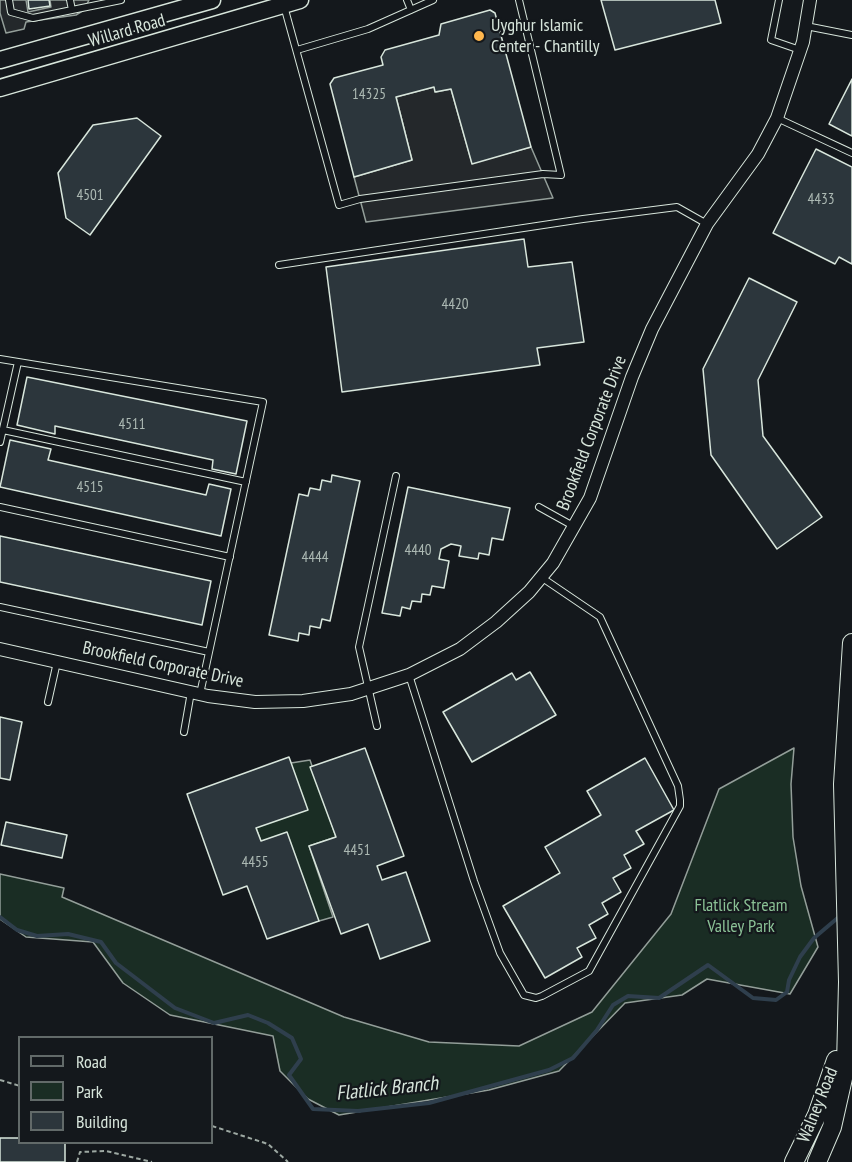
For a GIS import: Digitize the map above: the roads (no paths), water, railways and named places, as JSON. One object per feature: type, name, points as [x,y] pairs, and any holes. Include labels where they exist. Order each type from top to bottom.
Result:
[{"type":"main road","name":"Willard Road","points":[[0,60],[212,0]]},
{"type":"main road","name":"Willard Road","points":[[0,88],[300,0]]},
{"type":"main road","name":"Walney Road","points":[[817,1162],[832,1127],[846,1065],[848,949],[844,873],[844,774],[852,644]]},
{"type":"main road","name":"Walney Road","points":[[794,1162],[817,1115],[834,1070],[846,1011]]},
{"type":"street","name":"Brookfield Corporate Drive","points":[[0,649],[195,693],[231,699],[279,702],[327,698],[367,690],[409,675],[441,660],[478,636],[513,607],[541,577],[576,527],[599,477],[632,377],[652,328],[707,224],[758,154],[777,118],[801,50],[810,0]]},
{"type":"lane","points":[[9,0],[11,12],[33,18],[121,0]]},
{"type":"lane","points":[[70,0],[72,10]]},
{"type":"lane","points":[[407,0],[411,10]]},
{"type":"lane","points":[[297,50],[359,32],[433,0]]},
{"type":"lane","points":[[284,5],[339,206],[360,199],[543,174],[561,175],[519,0]]},
{"type":"lane","points":[[779,0],[771,40],[801,50]]},
{"type":"lane","points":[[806,26],[852,35]]},
{"type":"lane","points":[[777,118],[852,153]]},
{"type":"lane","points":[[279,265],[677,207],[707,224]]},
{"type":"lane","points":[[0,359],[263,402],[209,652],[184,732]]},
{"type":"lane","points":[[0,442],[18,362]]},
{"type":"lane","points":[[3,430],[246,482]]},
{"type":"lane","points":[[377,726],[359,647],[396,476]]},
{"type":"lane","points":[[0,507],[230,557]]},
{"type":"lane","points":[[539,507],[576,527]]},
{"type":"lane","points":[[409,675],[474,881],[500,953],[524,995],[536,998],[542,996],[589,971],[680,806],[680,800],[678,786],[600,617],[541,577]]},
{"type":"lane","points":[[0,607],[209,652]]},
{"type":"lane","points":[[48,702],[57,661]]},
{"type":"waterway","name":"Flatlick Branch","points":[[0,917],[17,930],[37,936],[68,934],[101,942],[116,963],[175,1008],[214,1023],[248,1015],[268,1023],[292,1038],[301,1059],[289,1075],[313,1109],[358,1111],[429,1103],[549,1070],[573,1058],[597,1030],[613,1005],[628,996],[659,998],[708,965],[753,998],[776,1000],[787,992],[789,980],[800,957],[814,938],[840,916]]},
{"type":"place","name":"Uyghur Islamic Center - Chantilly","points":[[479,36]]},
{"type":"park label","name":"Flatlick Stream Valley Park","points":[[741,916]]}]
